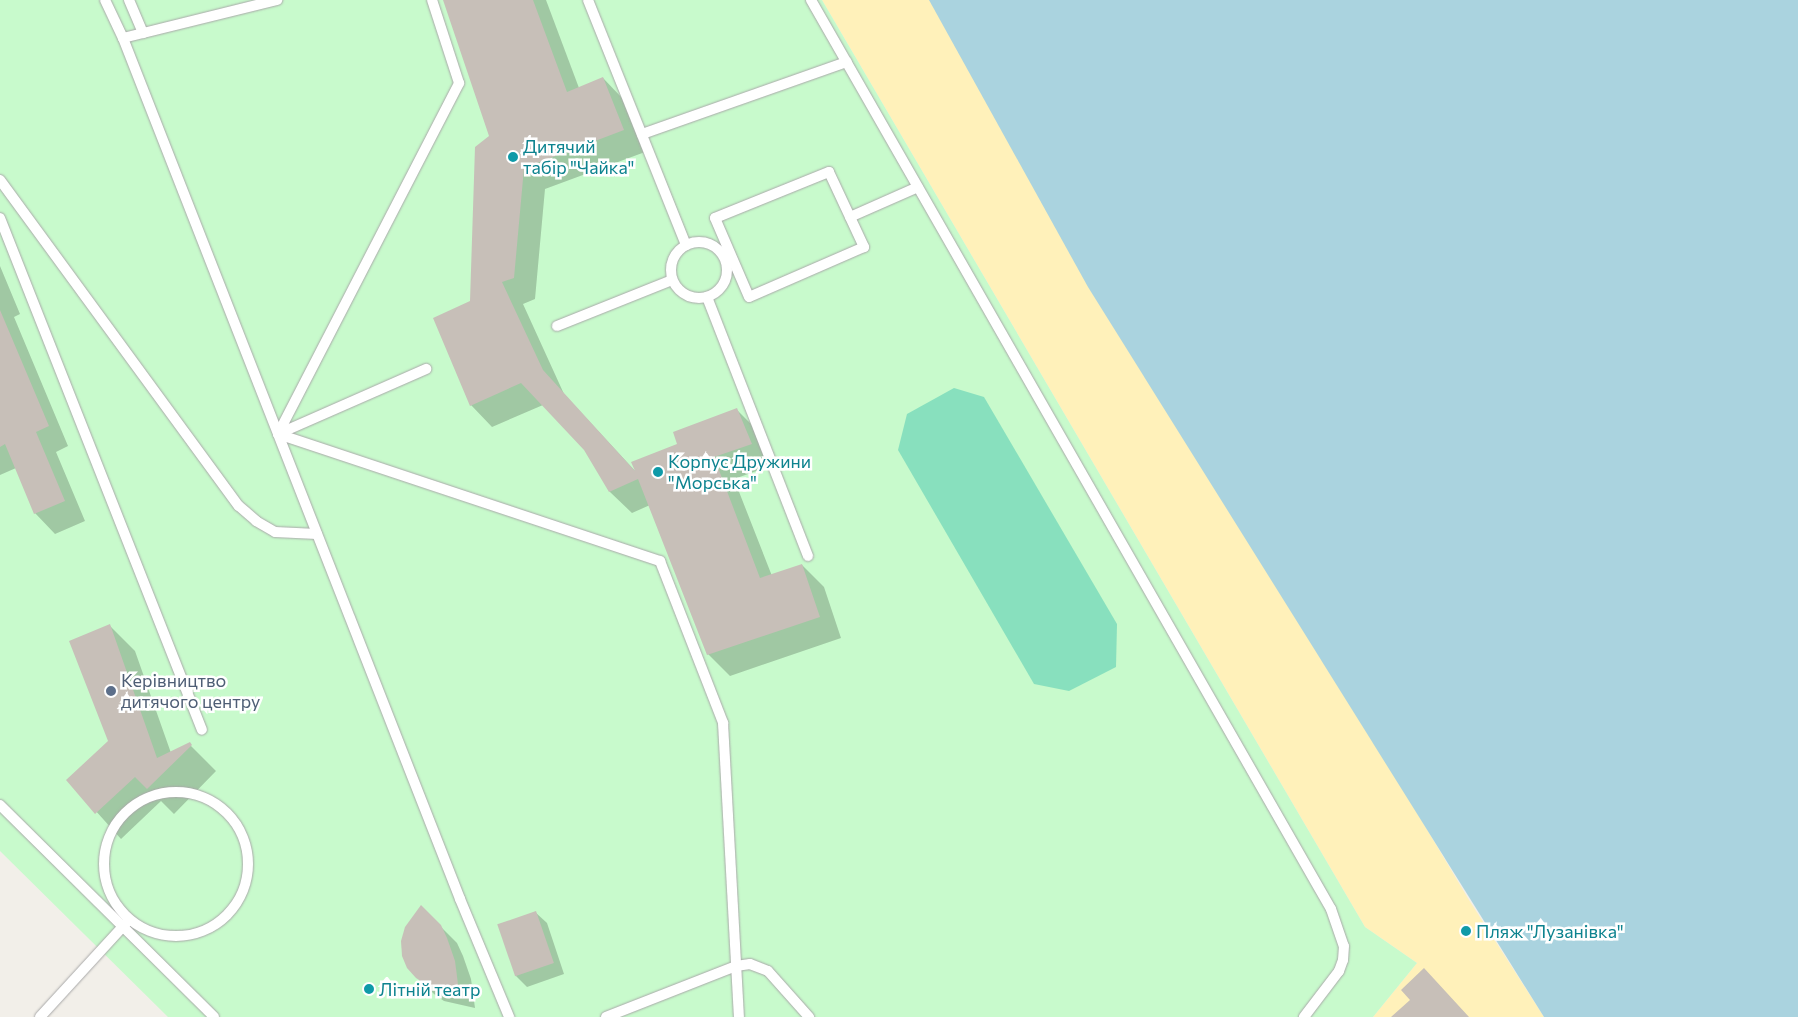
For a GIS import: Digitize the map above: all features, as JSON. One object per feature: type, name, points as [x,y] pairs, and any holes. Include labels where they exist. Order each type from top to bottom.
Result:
[{"type":"lane","points":[[106,0],[460,899],[509,1017]]},
{"type":"lane","points":[[129,0],[143,33]]},
{"type":"lane","points":[[122,38],[262,2],[277,0]]},
{"type":"lane","points":[[278,434],[459,83],[432,0]]},
{"type":"lane","points":[[588,0],[686,245]]},
{"type":"lane","points":[[811,0],[1331,908],[1344,946],[1342,960],[1339,971],[1304,1017]]},
{"type":"lane","points":[[642,134],[847,62]]},
{"type":"lane","points":[[829,172],[864,247],[749,297],[728,256],[715,218],[829,172]]},
{"type":"lane","points":[[0,180],[239,506],[256,522],[275,532],[317,534]]},
{"type":"lane","points":[[850,217],[918,187]]},
{"type":"lane","points":[[0,218],[202,730]]},
{"type":"lane","points":[[704,242],[728,256],[726,277],[716,293],[707,297],[699,298],[683,294],[672,280],[671,264],[679,249],[686,245],[704,242]]},
{"type":"lane","points":[[557,326],[672,280]]},
{"type":"lane","points":[[707,297],[808,556]]},
{"type":"lane","points":[[278,434],[426,369]]},
{"type":"lane","points":[[278,434],[660,561],[723,724],[739,1017]]},
{"type":"lane","points":[[164,792],[187,792],[210,799],[228,813],[242,833],[248,857],[246,881],[236,904],[220,921],[199,933],[175,936],[151,932],[126,923],[114,902],[105,880],[104,857],[110,834],[123,814],[141,800],[164,792]]},
{"type":"lane","points":[[0,805],[126,923],[214,1017]]},
{"type":"lane","points":[[40,1017],[126,923]]},
{"type":"lane","points":[[606,1017],[736,966],[750,964],[768,970],[809,1017]]},
{"type":"sand","points":[[822,0],[933,0],[1469,900],[1544,1017],[1373,1017],[1417,963],[1365,927]]},
{"type":"green space","points":[[0,0],[822,0],[1365,927],[1417,963],[1373,1017],[168,1017],[0,851]]},
{"type":"green space","points":[[954,388],[984,397],[1117,624],[1116,667],[1069,691],[1034,684],[898,450],[907,414]]},
{"type":"water","points":[[929,0],[1798,0],[1798,1017],[1544,1017],[1088,287]]},
{"type":"building","points":[[443,0],[533,0],[567,92],[603,77],[624,130],[524,168],[514,278],[502,282],[543,370],[635,471],[631,462],[677,444],[673,432],[737,408],[752,444],[714,457],[760,578],[802,564],[820,617],[707,655],[638,479],[609,492],[584,450],[521,383],[470,406],[433,318],[470,301],[475,147],[489,136]]},
{"type":"building","points":[[0,310],[49,426],[36,432],[65,501],[34,514],[5,444],[0,447]]},
{"type":"building","name":"Керівництво дитячого центру","points":[[110,624],[157,758],[190,742],[192,745],[147,789],[135,777],[95,814],[66,780],[108,741],[69,641]]},
{"type":"building","points":[[421,905],[441,925],[447,938],[455,961],[459,992],[427,985],[416,978],[407,968],[402,956],[401,941],[405,927]]},
{"type":"building","points":[[536,911],[554,963],[515,976],[497,924]]},
{"type":"building","points":[[1424,968],[1469,1017],[1391,1017],[1410,1000],[1401,990]]},
{"type":"place","name":"Дитячий табір \"Чайка\"","points":[[513,157]]},
{"type":"place","name":"Корпус Дружини \"Морська\"","points":[[658,472]]},
{"type":"place","name":"Керівництво дитячого центру","points":[[111,691]]},
{"type":"place","name":"Пляж \"Лузанівка\"","points":[[1466,931]]},
{"type":"place","name":"Літній театр","points":[[369,989]]}]
